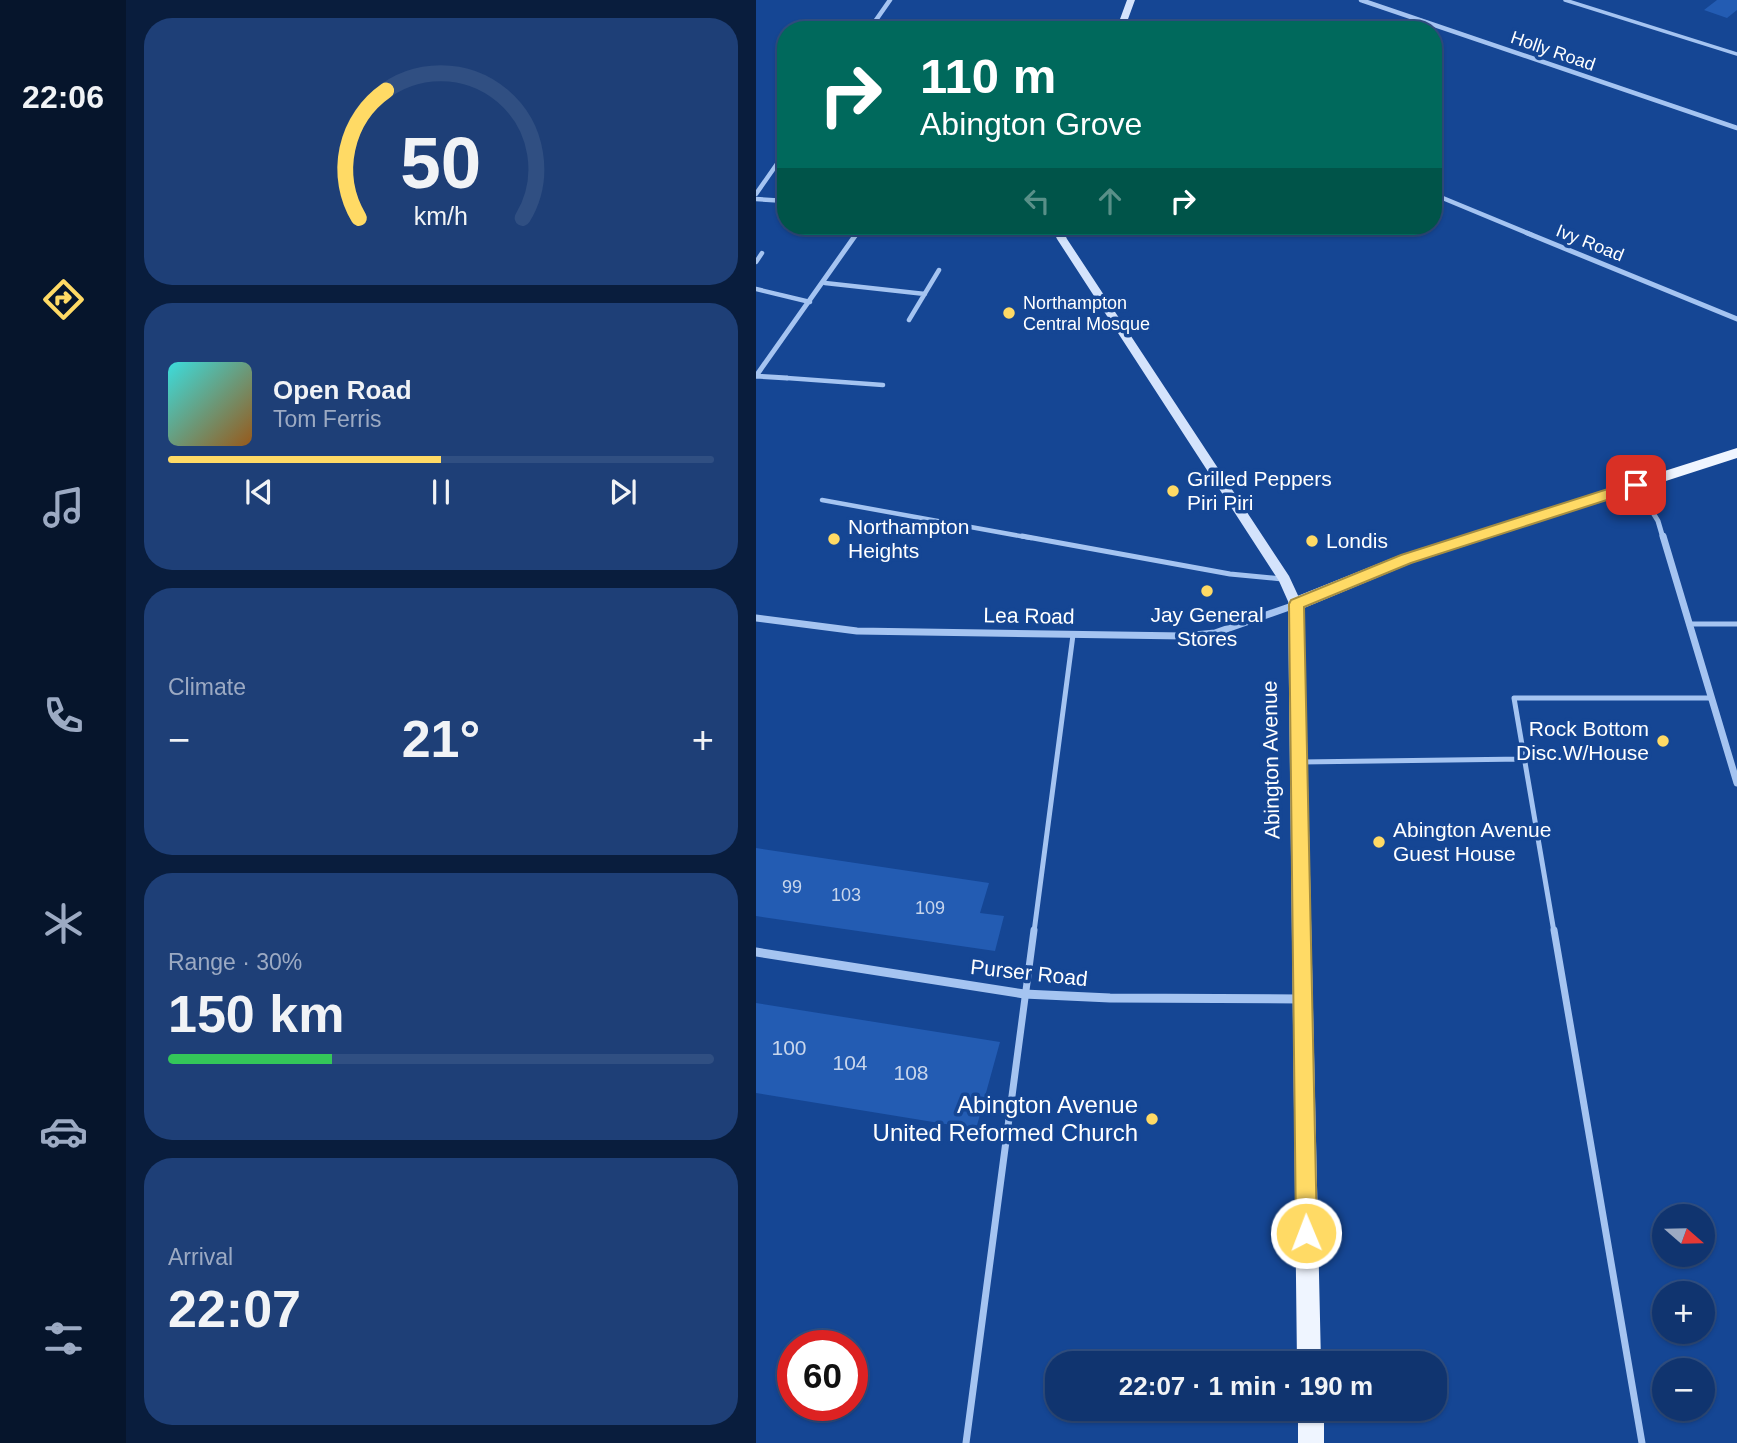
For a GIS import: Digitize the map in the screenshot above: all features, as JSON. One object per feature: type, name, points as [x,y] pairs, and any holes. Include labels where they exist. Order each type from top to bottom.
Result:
[{"type":"main road","points":[[1123,21],[1131,0]]},
{"type":"main road","name":"Abington Avenue","points":[[1060,235],[1285,579],[1296,604],[1301,999],[1310,1351]]},
{"type":"main road","points":[[1296,604],[1406,559],[1737,453]]},
{"type":"main road","points":[[1311,1421],[1311,1443]]},
{"type":"street","points":[[875,21],[890,0]]},
{"type":"street","name":"Holly Road","points":[[1360,0],[1422,21]]},
{"type":"street","name":"Holly Road","points":[[1442,28],[1737,128]]},
{"type":"street","points":[[777,164],[756,196],[777,200]]},
{"type":"street","name":"Ivy Road","points":[[1442,198],[1737,319]]},
{"type":"street","points":[[787,378],[756,376],[785,331],[840,264],[856,235]]},
{"type":"street","points":[[1636,485],[1658,522],[1737,783]]},
{"type":"street","name":"Lea Road","points":[[756,618],[857,631],[1166,636],[1215,633],[1296,604]]},
{"type":"street","name":"Purser Road","points":[[756,952],[1024,993],[1110,998],[1301,999]]},
{"type":"lane","points":[[1565,0],[1737,54]]},
{"type":"lane","points":[[756,262],[762,253]]},
{"type":"lane","points":[[909,320],[939,270]]},
{"type":"lane","points":[[825,283],[925,294]]},
{"type":"lane","points":[[756,289],[810,302]]},
{"type":"lane","points":[[787,378],[883,386]]},
{"type":"lane","points":[[822,500],[1230,574],[1285,579]]},
{"type":"lane","points":[[1689,624],[1737,624]]},
{"type":"lane","points":[[966,1443],[1073,635]]},
{"type":"lane","points":[[1642,1443],[1514,698],[1711,698]]},
{"type":"lane","points":[[1297,762],[1524,759]]},
{"type":"building","points":[[1717,0],[1737,0],[1737,10],[1727,18],[1704,10]]},
{"type":"building","points":[[756,848],[989,883],[980,913],[1004,916],[995,951],[756,916]]},
{"type":"building","points":[[756,1003],[1000,1042],[976,1129],[756,1093]]},
{"type":"place","name":"Northampton Central Mosque","points":[[1009,313]]},
{"type":"place","name":"Grilled Peppers Piri Piri","points":[[1173,491]]},
{"type":"place","name":"Northampton Heights","points":[[834,539]]},
{"type":"place","name":"Londis","points":[[1312,541]]},
{"type":"place","name":"Jay General Stores","points":[[1207,591]]},
{"type":"place","name":"Rock Bottom Disc.W/House","points":[[1663,741]]},
{"type":"place","name":"Abington Avenue Guest House","points":[[1379,842]]},
{"type":"place","name":"Abington Avenue United Reformed Church","points":[[1152,1119]]},
{"type":"route","points":[[1306,1233],[1296,604],[1406,559],[1636,485]]}]
